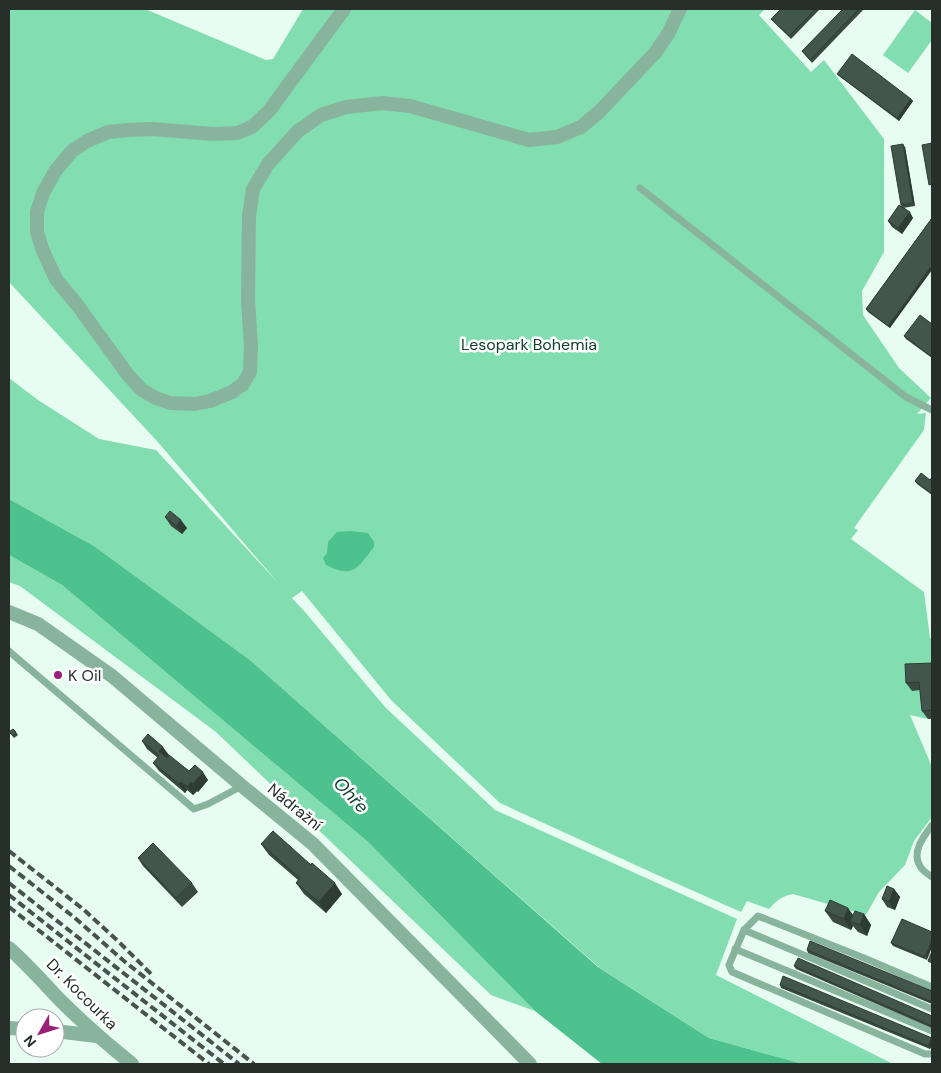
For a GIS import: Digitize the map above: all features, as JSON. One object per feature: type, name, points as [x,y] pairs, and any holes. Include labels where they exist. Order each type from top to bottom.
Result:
[{"type":"street","points":[[344,9],[269,111],[252,127],[237,133],[213,134],[152,130],[108,132],[88,141],[72,152],[56,170],[43,194],[37,212],[37,232],[43,251],[56,278],[128,375],[142,390],[156,398],[170,403],[195,404],[210,401],[232,392],[243,384],[250,372],[251,346],[248,300],[249,216],[253,189],[268,164],[298,132],[321,115],[346,107],[382,103],[410,106],[529,140],[557,138],[581,127],[599,112],[656,53],[680,9]]},
{"type":"street","name":"Nádražní","points":[[9,612],[38,624],[112,676],[313,844],[530,1064]]},
{"type":"street","name":"Dr. Kocourka","points":[[9,948],[97,1036],[132,1064]]},
{"type":"street","points":[[65,1032],[97,1036]]},
{"type":"lane","points":[[640,188],[906,397],[932,410]]},
{"type":"lane","points":[[9,652],[194,809],[208,804],[242,786]]},
{"type":"lane","points":[[932,825],[920,842],[917,855],[919,865],[932,877]]},
{"type":"lane","points":[[932,987],[758,916],[744,930],[729,965],[732,972],[925,1054],[932,1054]]},
{"type":"lane","points":[[744,930],[932,1009]]},
{"type":"lane","points":[[735,949],[932,1031]]},
{"type":"green space","name":"Lesopark Bohemia","points":[[9,9],[145,9],[266,60],[273,59],[303,9],[765,9],[759,15],[811,72],[824,60],[884,139],[884,252],[862,291],[863,315],[899,368],[931,398],[917,414],[926,413],[924,430],[854,528],[858,530],[851,539],[924,592],[932,649],[932,719],[910,715],[932,767],[932,817],[914,841],[905,865],[879,892],[866,915],[793,894],[780,899],[769,909],[747,901],[741,912],[500,803],[391,700],[302,591],[292,598],[385,707],[495,810],[737,919],[716,975],[893,1064],[803,1064],[709,1038],[600,968],[250,660],[94,546],[9,499],[9,378],[38,400],[99,439],[156,450],[278,583],[157,441],[9,282]]},
{"type":"green space","points":[[915,10],[932,23],[932,40],[908,73],[883,55]]},
{"type":"green space","points":[[9,555],[62,585],[368,842],[535,1011],[491,995],[216,732],[20,586],[9,582]]},
{"type":"water","name":"Ohře","points":[[9,499],[94,546],[250,660],[598,967],[709,1038],[803,1064],[602,1064],[535,1011],[368,842],[62,585],[9,555]]},
{"type":"water","points":[[337,532],[368,533],[374,542],[374,547],[359,566],[349,571],[335,569],[326,565],[323,558],[327,553],[328,542]]},
{"type":"building","points":[[781,9],[816,9],[789,36],[771,19]]},
{"type":"building","points":[[843,9],[859,9],[810,60],[802,51]]},
{"type":"building","points":[[852,54],[911,99],[897,118],[837,74]]},
{"type":"building","points":[[932,143],[932,184],[929,185],[922,145]]},
{"type":"building","points":[[903,144],[913,203],[901,205],[891,146]]},
{"type":"building","points":[[899,205],[910,212],[898,228],[888,221]]},
{"type":"building","points":[[932,218],[932,265],[888,326],[866,309]]},
{"type":"building","points":[[920,315],[932,324],[932,357],[904,336]]},
{"type":"building","points":[[921,473],[930,480],[932,477],[932,494],[915,481]]},
{"type":"building","points":[[170,511],[181,520],[176,526],[165,517]]},
{"type":"building","points":[[932,663],[932,710],[922,711],[919,682],[906,683],[905,664]]},
{"type":"building","points":[[13,729],[16,732],[13,736],[9,732]]},
{"type":"building","points":[[148,734],[163,747],[159,751],[167,758],[169,755],[189,771],[195,765],[203,772],[193,784],[191,782],[188,787],[181,782],[179,784],[153,763],[159,756],[142,741]]},
{"type":"building","points":[[273,831],[311,865],[312,863],[335,883],[319,902],[296,883],[300,878],[261,844]]},
{"type":"building","points":[[153,843],[192,883],[176,898],[138,858]]},
{"type":"building","points":[[887,886],[894,889],[889,902],[882,899]]},
{"type":"building","points":[[830,900],[848,908],[844,919],[825,911]]},
{"type":"building","points":[[855,911],[864,914],[860,925],[850,921]]},
{"type":"building","points":[[902,919],[932,932],[932,939],[925,957],[891,943]]},
{"type":"building","points":[[810,941],[932,991],[932,1002],[807,950]]},
{"type":"building","points":[[932,951],[932,963],[928,961]]},
{"type":"building","points":[[798,958],[932,1016],[932,1026],[794,966]]},
{"type":"building","points":[[783,976],[932,1038],[928,1046],[780,985]]},
{"type":"railway","points":[[9,851],[83,909],[153,976]]},
{"type":"railway","points":[[9,866],[75,918],[124,961],[254,1064]]},
{"type":"railway","points":[[9,883],[239,1064]]},
{"type":"railway","points":[[9,895],[224,1064]]},
{"type":"railway","points":[[9,907],[209,1064]]},
{"type":"place","name":"K Oil","points":[[58,675]]}]
